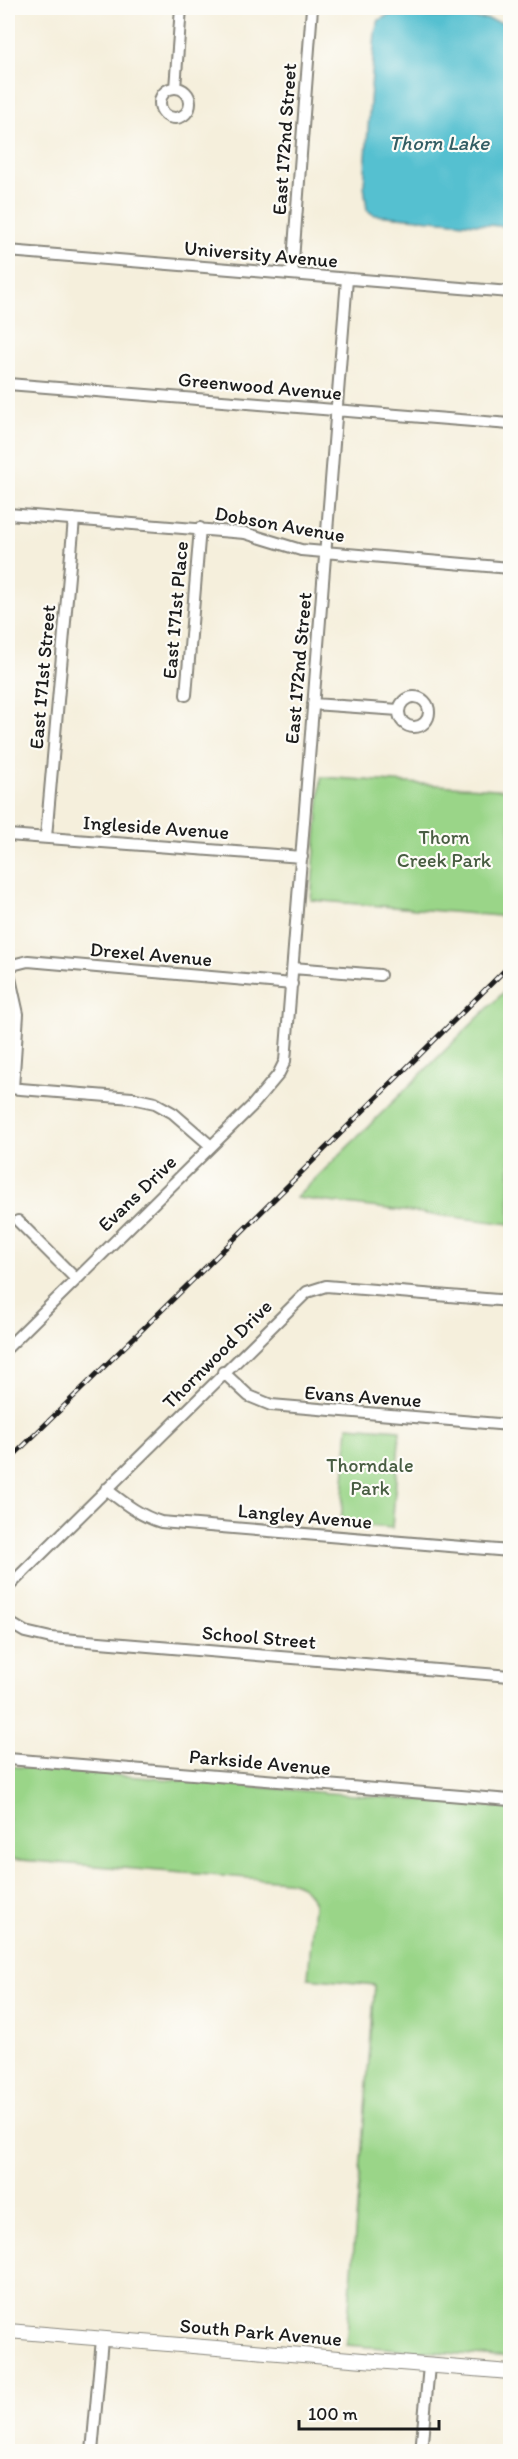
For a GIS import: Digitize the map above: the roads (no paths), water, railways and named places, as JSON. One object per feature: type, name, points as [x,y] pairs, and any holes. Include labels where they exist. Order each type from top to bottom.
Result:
[{"type":"street","points":[[175,88],[181,8]]},
{"type":"street","name":"East 172nd Street","points":[[292,274],[312,8]]},
{"type":"street","name":"University Avenue","points":[[8,251],[510,292]]},
{"type":"street","name":"East 172nd Street","points":[[285,1061],[347,279]]},
{"type":"street","name":"Greenwood Avenue","points":[[8,384],[510,424]]},
{"type":"street","name":"Dobson Avenue","points":[[8,514],[200,528],[258,535],[292,548],[510,568]]},
{"type":"street","name":"East 171st Street","points":[[46,837],[74,519]]},
{"type":"street","name":"East 171st Place","points":[[186,695],[200,528]]},
{"type":"street","points":[[313,704],[399,710]]},
{"type":"street","name":"Ingleside Avenue","points":[[8,835],[302,856]]},
{"type":"street","name":"Drexel Avenue","points":[[8,968],[28,961],[291,984]]},
{"type":"street","points":[[8,968],[18,1014],[10,1088],[132,1098],[155,1103],[173,1113],[211,1146]]},
{"type":"street","points":[[293,968],[380,975]]},
{"type":"street","name":"Evans Drive","points":[[8,1347],[211,1146],[271,1084],[285,1061]]},
{"type":"street","points":[[18,1221],[76,1279]]},
{"type":"street","name":"Thornwood Drive","points":[[8,1587],[223,1372],[307,1292],[320,1287],[510,1301]]},
{"type":"street","name":"Evans Avenue","points":[[223,1372],[249,1396],[284,1408],[510,1425]]},
{"type":"street","name":"Langley Avenue","points":[[106,1489],[135,1511],[149,1519],[161,1522],[510,1551]]},
{"type":"street","name":"School Street","points":[[8,1622],[25,1632],[51,1638],[510,1676]]},
{"type":"street","name":"Parkside Avenue","points":[[8,1759],[510,1800]]},
{"type":"street","name":"South Park Avenue","points":[[8,2331],[510,2372]]},
{"type":"street","points":[[92,2451],[102,2339]]},
{"type":"street","points":[[421,2451],[429,2366]]},
{"type":"water","name":"Thorn Lake","points":[[388,15],[486,19],[510,24],[510,227],[374,215],[367,210],[364,185],[375,32],[379,20]]},
{"type":"railway","points":[[8,1461],[510,965]]},
{"type":"park label","name":"Thorn Creek Park","points":[[444,848]]},
{"type":"park label","name":"Thorndale Park","points":[[370,1476]]}]
